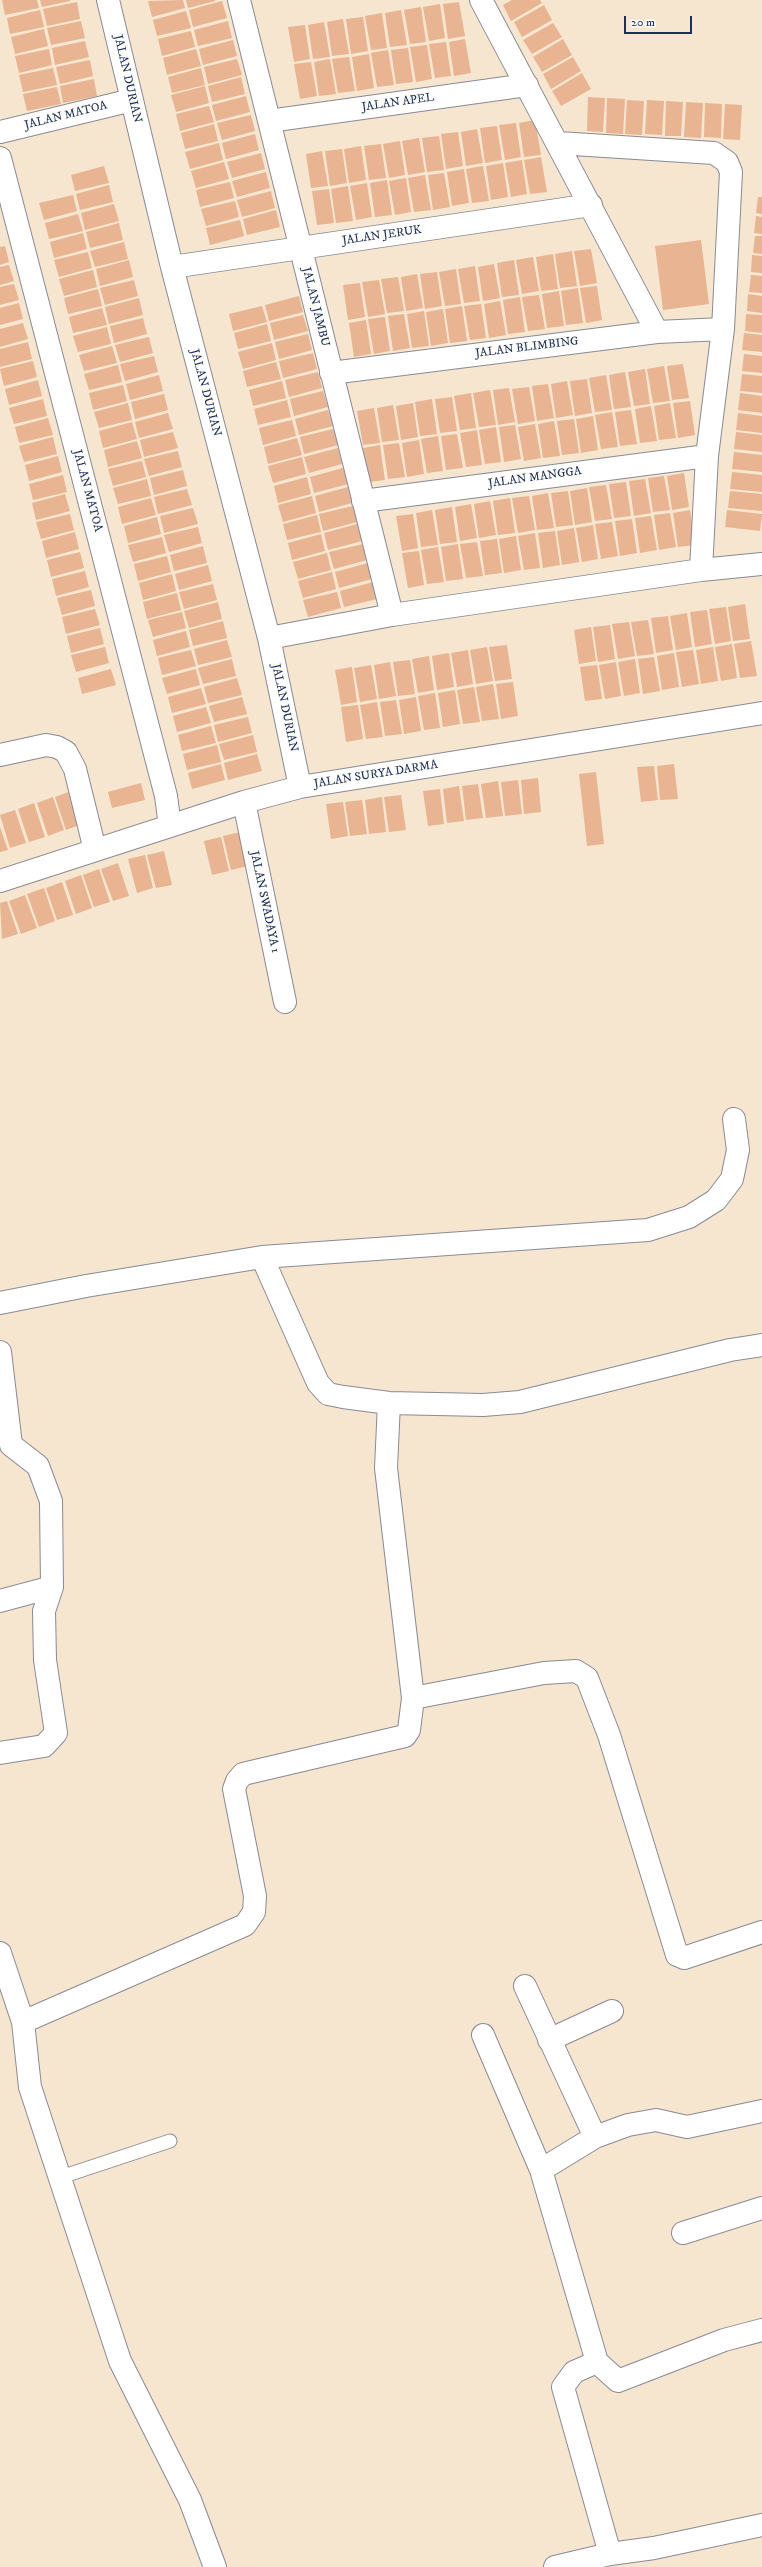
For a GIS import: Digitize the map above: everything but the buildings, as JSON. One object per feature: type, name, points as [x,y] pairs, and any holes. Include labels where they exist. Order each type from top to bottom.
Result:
[{"type":"street","name":"JALAN DURIAN","points":[[108,0],[172,267],[269,638],[300,787]]},
{"type":"street","points":[[481,0],[657,332]]},
{"type":"street","name":"JALAN JAMBU","points":[[243,1],[269,121],[392,615]]},
{"type":"street","name":"JALAN APEL","points":[[269,121],[527,85]]},
{"type":"street","name":"JALAN MATOA","points":[[0,132],[132,100]]},
{"type":"street","points":[[558,143],[714,153],[727,162],[731,172],[723,330],[707,456],[700,570]]},
{"type":"street","name":"JALAN MATOA","points":[[0,158],[166,796],[170,826]]},
{"type":"street","name":"JALAN JERUK","points":[[172,267],[591,205]]},
{"type":"street","name":"JALAN BLIMBING","points":[[331,373],[657,332],[723,330]]},
{"type":"street","name":"JALAN MANGGA","points":[[363,501],[707,456]]},
{"type":"street","points":[[269,638],[392,615],[700,570],[762,564]]},
{"type":"street","name":"JALAN SURYA DARMA","points":[[0,881],[244,802],[300,787],[762,713]]},
{"type":"street","points":[[0,755],[46,745],[57,747],[66,752],[75,769],[95,850]]},
{"type":"street","name":"JALAN SWADAYA 1","points":[[244,802],[285,1002]]},
{"type":"street","points":[[0,1303],[86,1286],[262,1258],[648,1230],[689,1217],[716,1200],[732,1179],[738,1150],[734,1119]]},
{"type":"street","points":[[262,1258],[322,1390],[343,1397],[389,1403],[483,1405],[520,1402],[730,1350],[762,1346]]},
{"type":"street","points":[[0,1352],[11,1445],[38,1466],[51,1502],[52,1587],[44,1611],[45,1660],[56,1733],[44,1746],[0,1753]]},
{"type":"street","points":[[23,2022],[245,1925],[254,1912],[255,1896],[234,1789],[237,1781],[243,1774],[405,1736],[409,1730],[413,1698],[386,1468],[389,1403]]},
{"type":"street","points":[[0,1601],[52,1587]]},
{"type":"street","points":[[413,1698],[544,1673],[576,1671],[588,1678],[612,1742],[676,1955],[684,1958],[762,1932]]},
{"type":"street","points":[[0,1953],[23,2022],[30,2087],[58,2178],[120,2361],[190,2500],[215,2567]]},
{"type":"street","points":[[525,1986],[548,2040],[595,2137]]},
{"type":"street","points":[[548,2040],[612,2011]]},
{"type":"street","points":[[483,2035],[541,2170],[597,2362],[618,2381],[724,2340],[762,2330]]},
{"type":"street","points":[[541,2170],[595,2137],[628,2125],[656,2120],[687,2127],[762,2112]]},
{"type":"street","points":[[683,2233],[762,2208]]},
{"type":"street","points":[[597,2362],[574,2372],[563,2387],[610,2554]]},
{"type":"street","points":[[555,2567],[610,2554],[654,2548],[762,2525]]},
{"type":"lane","points":[[58,2178],[170,2141]]}]
